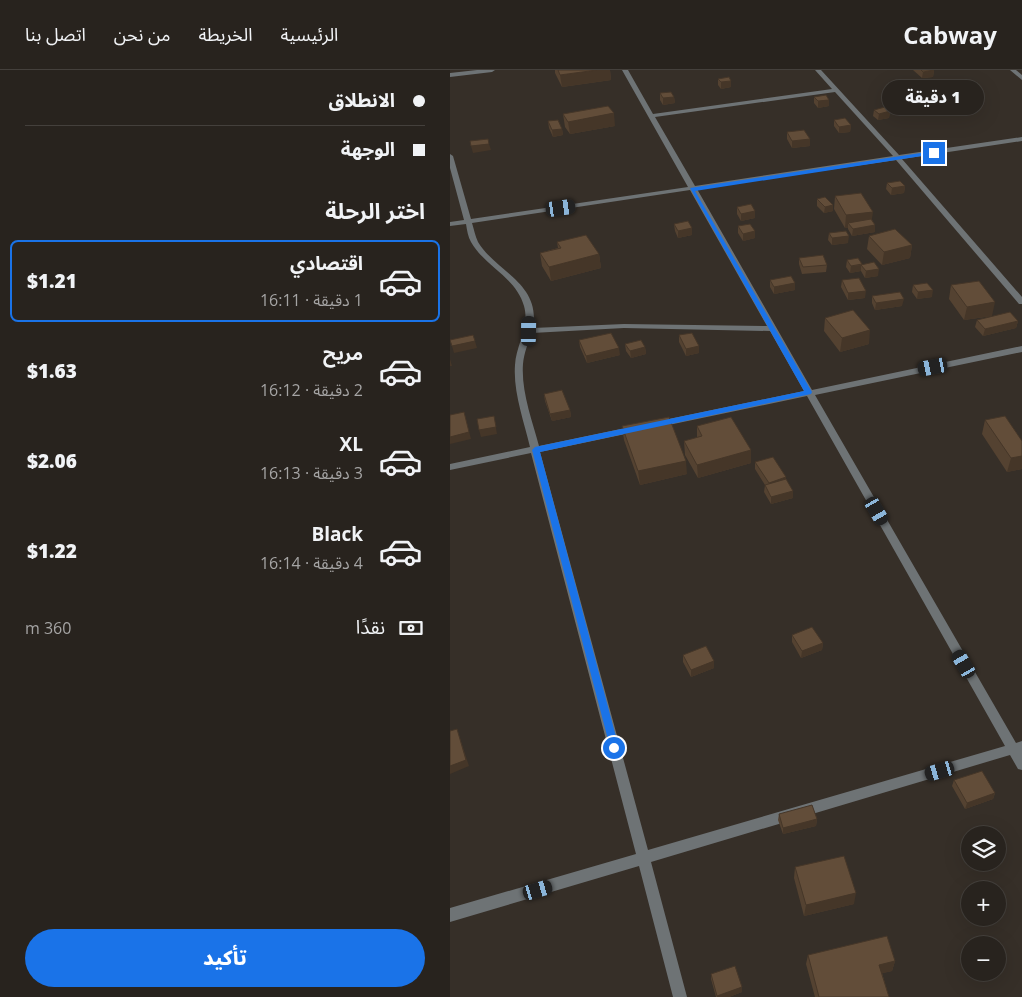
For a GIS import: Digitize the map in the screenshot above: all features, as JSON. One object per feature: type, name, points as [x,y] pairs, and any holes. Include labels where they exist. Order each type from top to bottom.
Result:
[{"type":"street","points":[[450,75],[492,70]]},
{"type":"street","points":[[625,70],[808,392],[1018,748],[1022,765]]},
{"type":"street","points":[[818,70],[898,158],[1022,302]]},
{"type":"street","points":[[1012,70],[1022,78]]},
{"type":"street","points":[[651,116],[836,90]]},
{"type":"street","points":[[450,224],[692,190],[1022,139]]},
{"type":"street","points":[[450,156],[474,242],[480,251],[514,281],[524,296],[530,312],[529,331],[519,364],[520,382],[535,450],[680,997]]},
{"type":"street","points":[[529,331],[624,326],[772,329]]},
{"type":"street","points":[[652,425],[1022,349]]},
{"type":"street","points":[[450,468],[643,427]]},
{"type":"street","points":[[450,915],[1018,748]]},
{"type":"building","points":[[558,70],[597,70],[560,75]]},
{"type":"building","points":[[729,77],[731,81],[721,82],[718,79]]},
{"type":"building","points":[[671,92],[674,97],[663,98],[660,93]]},
{"type":"building","points":[[826,95],[829,100],[818,101],[814,97]]},
{"type":"building","points":[[608,106],[614,113],[568,122],[563,114]]},
{"type":"building","points":[[885,107],[890,111],[879,114],[874,110]]},
{"type":"building","points":[[845,118],[851,125],[839,127],[834,120]]},
{"type":"building","points":[[558,120],[562,129],[552,130],[548,121]]},
{"type":"building","points":[[804,130],[810,139],[792,141],[787,132]]},
{"type":"building","points":[[488,139],[489,144],[471,146],[470,141]]},
{"type":"building","points":[[900,181],[905,186],[892,188],[887,183]]},
{"type":"building","points":[[861,193],[873,212],[846,215],[835,196]]},
{"type":"building","points":[[825,197],[833,205],[825,207],[817,199]]},
{"type":"building","points":[[751,204],[755,211],[741,214],[737,207]]},
{"type":"building","points":[[871,219],[875,225],[853,229],[848,223]]},
{"type":"building","points":[[688,221],[692,228],[678,231],[674,224]]},
{"type":"building","points":[[750,224],[755,231],[743,234],[738,226]]},
{"type":"building","points":[[895,229],[912,245],[884,252],[869,236]]},
{"type":"building","points":[[846,231],[849,236],[832,238],[829,233]]},
{"type":"building","points":[[586,235],[599,254],[549,267],[540,253],[561,248],[557,242]]},
{"type":"building","points":[[823,255],[827,265],[803,267],[799,258]]},
{"type":"building","points":[[858,258],[862,264],[851,266],[847,260]]},
{"type":"building","points":[[874,262],[879,269],[866,271],[861,265]]},
{"type":"building","points":[[791,276],[795,283],[774,287],[770,280]]},
{"type":"building","points":[[859,278],[866,291],[848,293],[842,280]]},
{"type":"building","points":[[979,281],[995,302],[967,307],[951,285]]},
{"type":"building","points":[[927,283],[933,290],[918,292],[913,285]]},
{"type":"building","points":[[900,292],[904,299],[876,303],[872,296]]},
{"type":"building","points":[[853,310],[870,330],[842,338],[825,318]]},
{"type":"building","points":[[1010,312],[1018,321],[985,329],[977,320]]},
{"type":"building","points":[[611,333],[619,348],[586,356],[579,340]]},
{"type":"building","points":[[692,333],[699,346],[686,349],[679,335]]},
{"type":"building","points":[[473,335],[475,341],[452,346],[450,340]]},
{"type":"building","points":[[641,340],[645,347],[630,351],[625,344]]},
{"type":"building","points":[[562,390],[570,410],[550,414],[544,394]]},
{"type":"building","points":[[464,412],[469,432],[450,437],[450,415]]},
{"type":"building","points":[[494,416],[496,427],[479,430],[477,419]]},
{"type":"building","points":[[1005,416],[1022,441],[1022,456],[1011,458],[985,420]]},
{"type":"building","points":[[669,417],[686,461],[638,471],[622,426]]},
{"type":"building","points":[[731,417],[751,450],[697,465],[684,441],[702,436],[697,426]]},
{"type":"building","points":[[773,457],[786,477],[769,483],[755,462]]},
{"type":"building","points":[[786,479],[793,491],[771,497],[765,485]]},
{"type":"building","points":[[812,627],[823,643],[802,651],[792,635]]},
{"type":"building","points":[[706,646],[714,661],[691,670],[683,655]]},
{"type":"building","points":[[457,729],[466,760],[450,766],[450,731]]},
{"type":"building","points":[[982,771],[995,793],[967,803],[954,780]]},
{"type":"building","points":[[812,805],[817,819],[783,828],[779,814]]},
{"type":"building","points":[[844,856],[856,893],[806,905],[795,867]]},
{"type":"building","points":[[887,936],[895,961],[879,965],[889,997],[819,997],[808,955]]},
{"type":"building","points":[[735,966],[742,987],[717,996],[711,974]]},
{"type":"route","points":[[614,748],[535,450],[808,392],[692,190],[934,153]]}]
